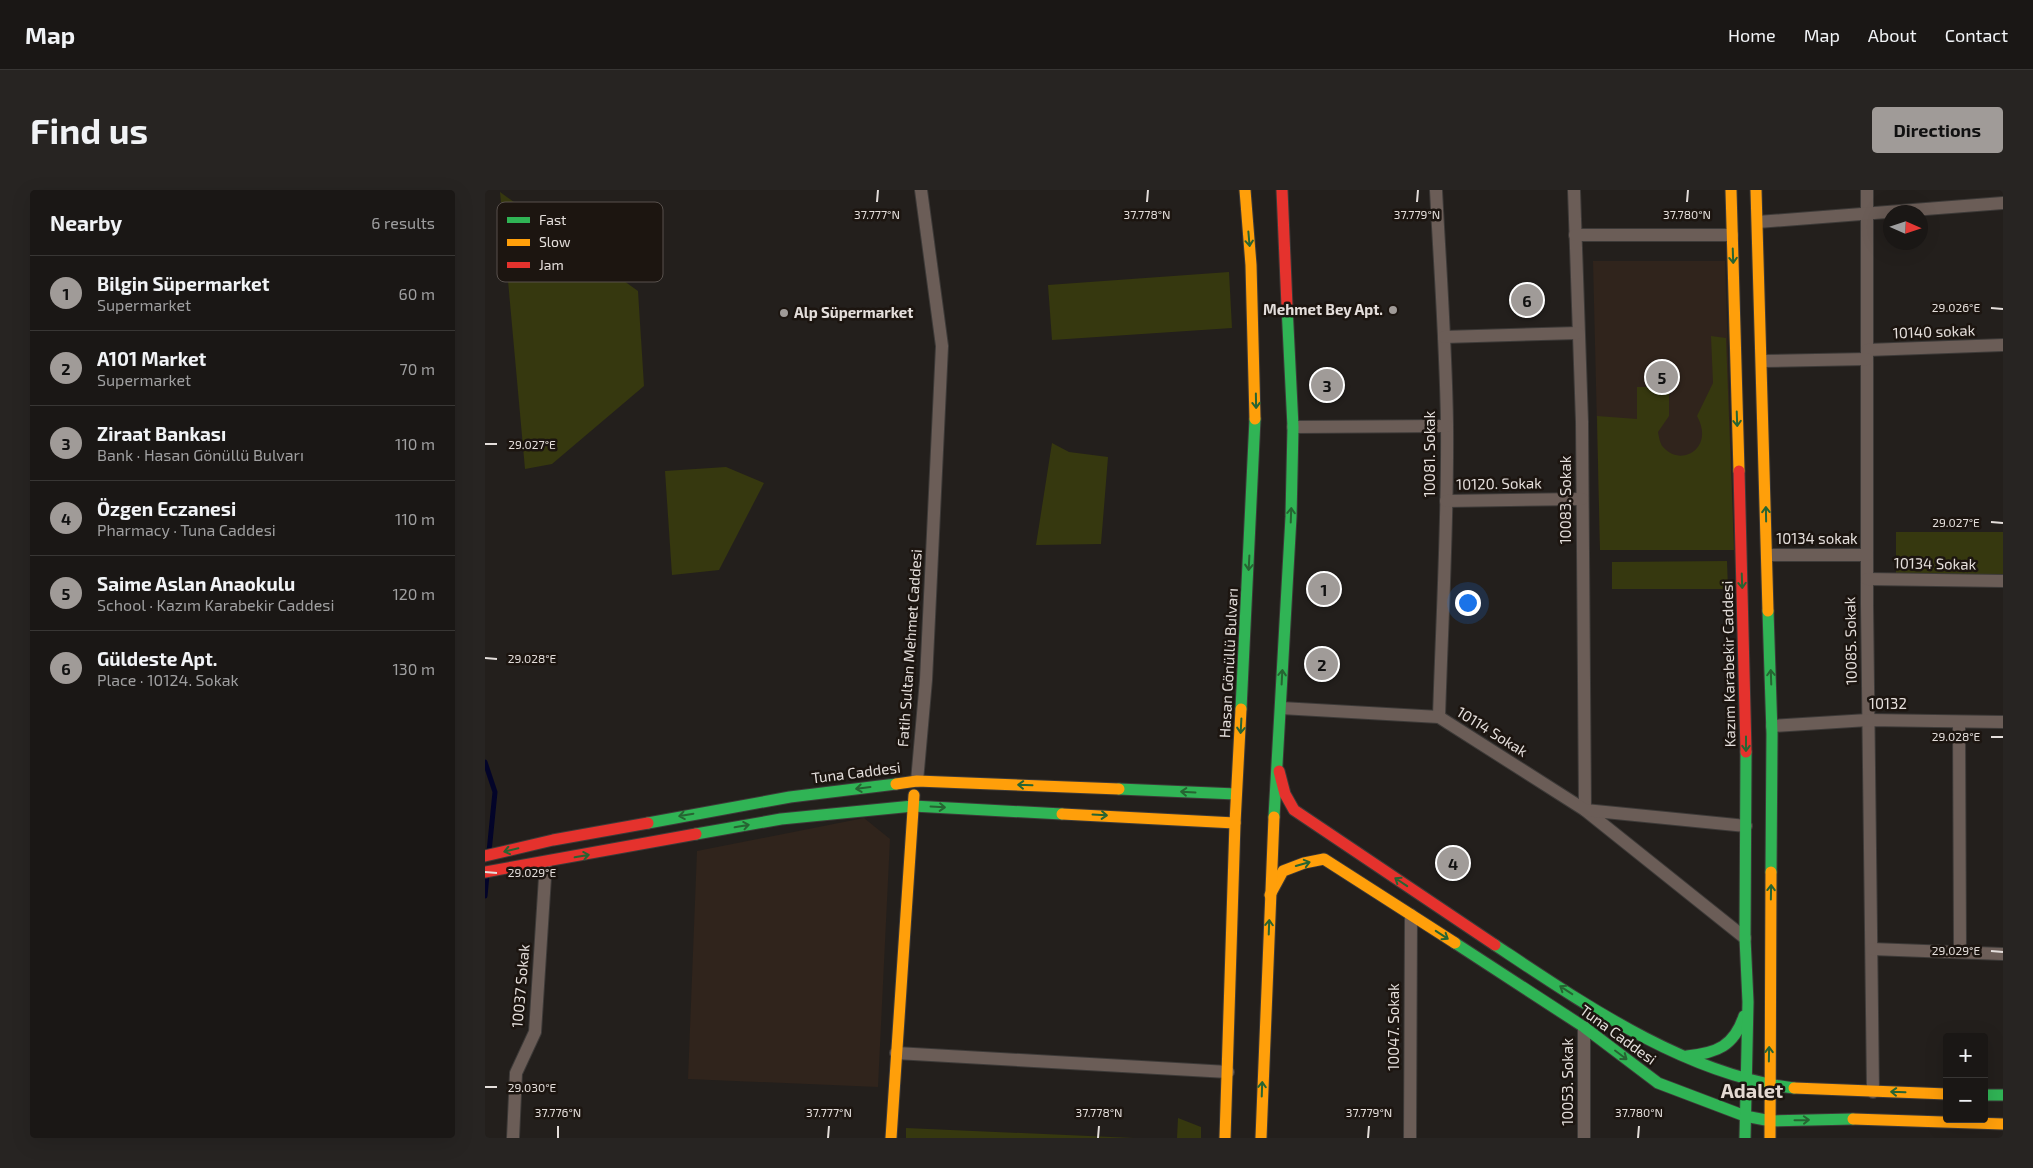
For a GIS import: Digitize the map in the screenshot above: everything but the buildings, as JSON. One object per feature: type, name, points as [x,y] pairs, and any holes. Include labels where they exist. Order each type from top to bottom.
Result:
[{"type":"street","name":"Fatih Sultan Mehmet Caddesi","points":[[891,1138],[913,806],[926,680],[942,346],[921,190]]},
{"type":"street","name":"Hasan Gönüllü Bulvarı","points":[[1225,1138],[1236,794],[1256,408],[1252,285],[1245,190]]},
{"type":"street","points":[[1261,1138],[1270,895],[1291,517],[1293,427],[1283,190]]},
{"type":"street","name":"10081. Sokak","points":[[1436,190],[1447,426],[1439,718]]},
{"type":"street","name":"10083. Sokak","points":[[1574,190],[1582,422],[1585,810]]},
{"type":"street","name":"Kazım Karabekir Caddesi","points":[[1731,190],[1747,719],[1745,938],[1748,1002],[1745,1138]]},
{"type":"street","points":[[1756,190],[1763,361],[1772,726],[1770,1138]]},
{"type":"street","name":"10085. Sokak","points":[[1867,190],[1867,579],[1873,1092]]},
{"type":"street","points":[[1758,222],[2003,204]]},
{"type":"street","points":[[1575,235],[1732,235]]},
{"type":"street","points":[[1444,337],[1578,333]]},
{"type":"street","name":"10140 sokak","points":[[1763,361],[2003,345]]},
{"type":"street","points":[[1293,427],[1447,426]]},
{"type":"street","name":"10120. Sokak","points":[[1446,501],[1582,499]]},
{"type":"street","name":"10134 sokak","points":[[1767,555],[1867,555]]},
{"type":"street","name":"10134 Sokak","points":[[1867,579],[2003,581]]},
{"type":"street","name":"10114 Sokak","points":[[1281,708],[1439,718],[1585,810],[1745,938]]},
{"type":"street","name":"10132","points":[[1772,726],[1868,720],[2003,722]]},
{"type":"street","points":[[1959,722],[1960,952]]},
{"type":"street","name":"Tuna Caddesi","points":[[1277,764],[1285,794],[1295,810],[1500,948],[1619,1024],[1703,1065],[1769,1085],[1811,1090],[1943,1094]]},
{"type":"street","name":"Tuna Caddesi","points":[[485,856],[669,818],[790,797],[917,781],[1236,794]]},
{"type":"street","points":[[485,872],[781,819],[913,806],[1235,822]]},
{"type":"street","name":"10114 Sokak","points":[[1585,810],[1746,826]]},
{"type":"street","name":"Tuna Caddesi","points":[[1270,895],[1283,871],[1304,863],[1324,859],[1584,1027],[1658,1083],[1745,1116],[1771,1121],[1851,1119],[2003,1124]]},
{"type":"street","name":"10037 Sokak","points":[[513,1138],[516,1072],[535,1032],[540,863]]},
{"type":"street","name":"10047. Sokak","points":[[1410,1138],[1411,915]]},
{"type":"street","points":[[1872,949],[2003,954]]},
{"type":"street","points":[[1686,1056],[1706,1055],[1727,1044],[1741,1028],[1748,1002]]},
{"type":"street","name":"10053. Sokak","points":[[1584,1027],[1584,1138]]},
{"type":"street","points":[[896,1053],[1228,1072]]},
{"type":"street","points":[[1988,1095],[2003,1095]]},
{"type":"shaded area","points":[[500,192],[514,202],[501,202]]},
{"type":"shaded area","points":[[1593,261],[1725,261],[1734,550],[1600,550]]},
{"type":"shaded area","points":[[1229,272],[1232,328],[1052,340],[1048,285]]},
{"type":"shaded area","points":[[508,282],[625,282],[638,291],[644,386],[552,464],[525,469]]},
{"type":"shaded area","points":[[1711,336],[1726,338],[1734,550],[1600,550],[1597,416],[1637,419],[1637,387],[1669,387],[1669,416],[1658,432],[1660,442],[1670,453],[1678,456],[1686,455],[1693,451],[1699,445],[1702,437],[1697,416],[1713,383]]},
{"type":"shaded area","points":[[1052,443],[1069,452],[1108,457],[1101,544],[1036,545]]},
{"type":"shaded area","points":[[726,467],[764,483],[719,570],[672,575],[665,471]]},
{"type":"shaded area","points":[[1896,532],[2003,532],[2003,574],[1896,574]]},
{"type":"shaded area","points":[[1727,561],[1728,589],[1612,589],[1612,562]]},
{"type":"shaded area","points":[[864,818],[890,839],[878,1087],[688,1079],[697,851]]},
{"type":"shaded area","points":[[1178,1118],[1201,1127],[1201,1138],[1177,1138]]},
{"type":"shaded area","points":[[906,1128],[1134,1138],[906,1138]]},
{"type":"waterway","points":[[485,762],[495,792],[489,852]]},
{"type":"waterway","points":[[485,896],[487,875]]},
{"type":"traffic: fast","points":[[1274,817],[1291,517],[1293,427],[1287,306]]},
{"type":"traffic: fast","points":[[1241,709],[1255,419]]},
{"type":"traffic: fast","points":[[1768,611],[1772,734],[1771,872]]},
{"type":"traffic: fast","points":[[1745,1138],[1748,1002],[1745,938],[1746,752]]},
{"type":"traffic: fast","points":[[648,823],[790,797],[896,784]]},
{"type":"traffic: fast","points":[[1119,789],[1236,794]]},
{"type":"traffic: fast","points":[[696,834],[781,819],[913,806],[1062,814]]},
{"type":"traffic: fast","points":[[1455,943],[1584,1027],[1658,1083],[1745,1116],[1771,1121],[1853,1119]]},
{"type":"traffic: fast","points":[[1495,945],[1600,1013],[1675,1053],[1754,1081],[1794,1088]]},
{"type":"traffic: fast","points":[[1687,1056],[1707,1053],[1723,1046],[1735,1034],[1744,1016]]},
{"type":"traffic: fast","points":[[1988,1095],[2003,1095]]},
{"type":"traffic: slow","points":[[1245,190],[1251,265],[1255,419]]},
{"type":"traffic: slow","points":[[1731,190],[1739,471]]},
{"type":"traffic: slow","points":[[1756,190],[1768,611]]},
{"type":"traffic: slow","points":[[1225,1138],[1235,823],[1241,709]]},
{"type":"traffic: slow","points":[[896,784],[917,781],[1119,789]]},
{"type":"traffic: slow","points":[[891,1138],[914,795]]},
{"type":"traffic: slow","points":[[1062,814],[1235,823]]},
{"type":"traffic: slow","points":[[1261,1138],[1274,817]]},
{"type":"traffic: slow","points":[[1270,895],[1283,871],[1304,863],[1324,859],[1455,943]]},
{"type":"traffic: slow","points":[[1770,1138],[1771,872]]},
{"type":"traffic: slow","points":[[1794,1088],[1943,1094]]},
{"type":"traffic: slow","points":[[1853,1119],[2003,1124]]},
{"type":"traffic: jam","points":[[1282,190],[1287,306]]},
{"type":"traffic: jam","points":[[1739,471],[1746,752]]},
{"type":"traffic: jam","points":[[1279,771],[1285,794],[1294,810],[1495,945]]},
{"type":"traffic: jam","points":[[485,856],[553,840],[648,823]]},
{"type":"traffic: jam","points":[[485,872],[696,834]]},
{"type":"place","name":"Güldeste Apt.","points":[[1527,300]]},
{"type":"place","name":"Mehmet Bey Apt.","points":[[1393,310]]},
{"type":"place","name":"Alp Süpermarket","points":[[784,313]]},
{"type":"place","name":"Saime Aslan Anaokulu","points":[[1662,377]]},
{"type":"place","name":"Ziraat Bankası","points":[[1327,385]]},
{"type":"place","name":"Bilgin Süpermarket","points":[[1324,589]]},
{"type":"place","name":"A101 Market","points":[[1322,664]]},
{"type":"place","name":"Özgen Eczanesi","points":[[1453,863]]},
{"type":"district","name":"Adalet","points":[[1752,1091]]}]
